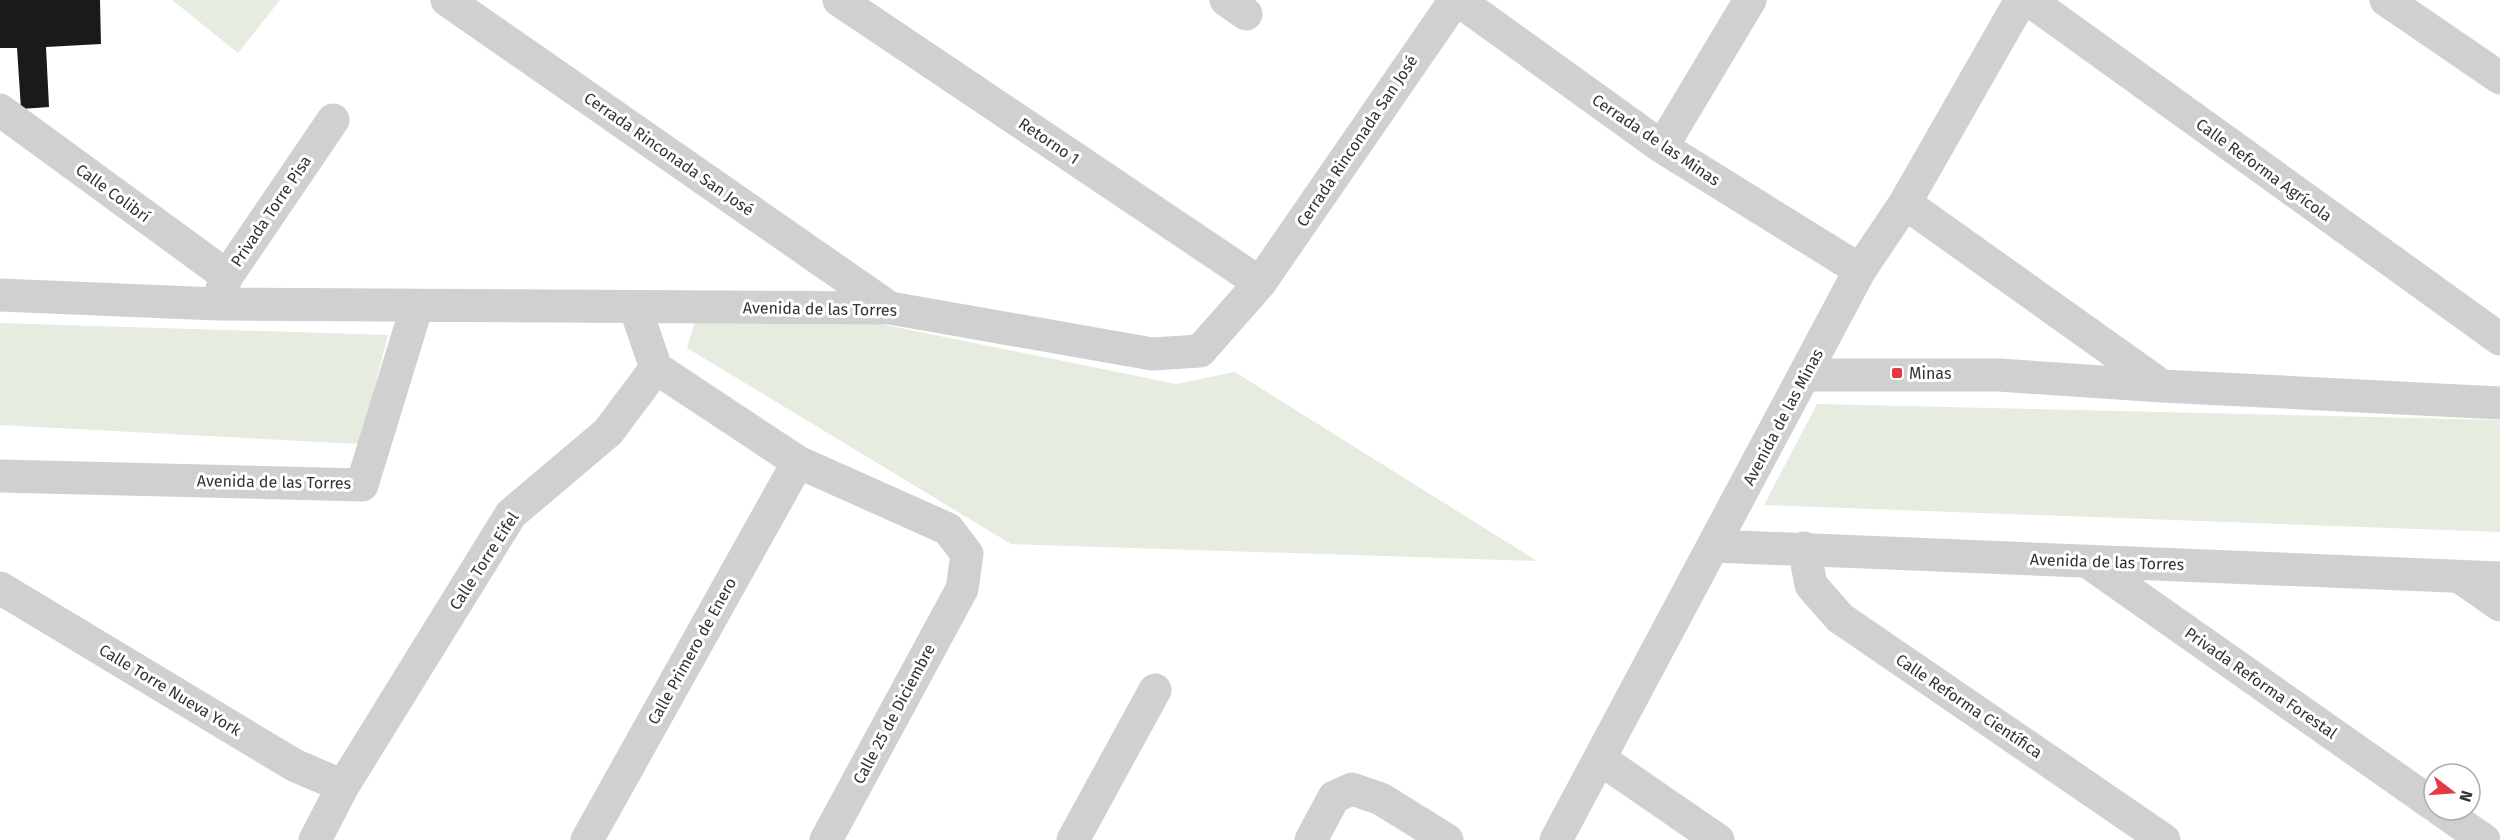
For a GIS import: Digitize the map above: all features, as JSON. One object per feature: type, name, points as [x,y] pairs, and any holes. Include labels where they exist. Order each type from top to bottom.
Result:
[{"type":"street","name":"Cerrada Rinconada San José","points":[[447,0],[890,308]]},
{"type":"street","name":"Retorno 1","points":[[838,0],[1260,283]]},
{"type":"street","name":"Cerrada Rinconada San José","points":[[1260,283],[1456,0]]},
{"type":"street","name":"Cerrada de las Minas","points":[[1456,0],[1662,147],[1860,270]]},
{"type":"street","points":[[1662,147],[1750,0]]},
{"type":"street","name":"Avenida de las Minas","points":[[1556,840],[1860,270],[1905,203],[2020,0]]},
{"type":"street","name":"Calle Reforma Agrícola","points":[[2029,0],[2500,339]]},
{"type":"street","points":[[2386,0],[2500,78]]},
{"type":"street","name":"Calle Colibrí","points":[[0,110],[222,290]]},
{"type":"street","name":"Privada Torre Pisa","points":[[222,290],[333,120]]},
{"type":"street","points":[[1905,203],[2162,386]]},
{"type":"street","name":"Avenida de las Torres","points":[[0,295],[222,290],[417,306],[890,308],[1161,354],[1200,351],[1260,283]]},
{"type":"street","name":"Avenida de las Torres","points":[[0,476],[362,485],[417,306]]},
{"type":"street","points":[[635,307],[656,368],[798,462]]},
{"type":"street","name":"Calle Torre Eifel","points":[[315,840],[343,786],[511,514],[608,432],[656,368]]},
{"type":"street","points":[[1806,375],[1999,375],[2162,386],[2500,403]]},
{"type":"street","name":"Calle 25 de Diciembre","points":[[798,462],[948,529],[967,554],[962,589],[826,840]]},
{"type":"street","name":"Calle Primero de Enero","points":[[587,840],[798,462]]},
{"type":"street","name":"Avenida de las Torres","points":[[1714,546],[2500,578]]},
{"type":"street","name":"Calle Reforma Científica","points":[[1804,548],[1811,585],[1840,618],[2164,840]]},
{"type":"street","name":"Privada Reforma Forestal","points":[[2088,562],[2422,797]]},
{"type":"street","points":[[2460,577],[2500,605]]},
{"type":"street","name":"Calle Torre Nueva York","points":[[0,588],[294,765],[343,786]]},
{"type":"street","points":[[1073,840],[1155,690]]},
{"type":"street","points":[[1600,759],[1718,840]]},
{"type":"street","points":[[1311,840],[1334,797],[1352,789],[1381,799],[1447,840]]},
{"type":"street","points":[[2458,822],[2484,840]]},
{"type":"shaded area","points":[[172,0],[280,0],[238,53]]},
{"type":"shaded area","points":[[697,315],[861,320],[1176,384],[1235,372],[1537,561],[1011,544],[687,348]]},
{"type":"shaded area","points":[[0,323],[388,335],[360,444],[0,425]]},
{"type":"shaded area","points":[[1817,404],[2500,420],[2500,532],[1764,505]]},
{"type":"building","points":[[0,0],[100,0],[101,44],[46,47],[49,107],[21,109],[17,48],[0,48]]},
{"type":"place","name":"Minas","points":[[1897,373]]}]
